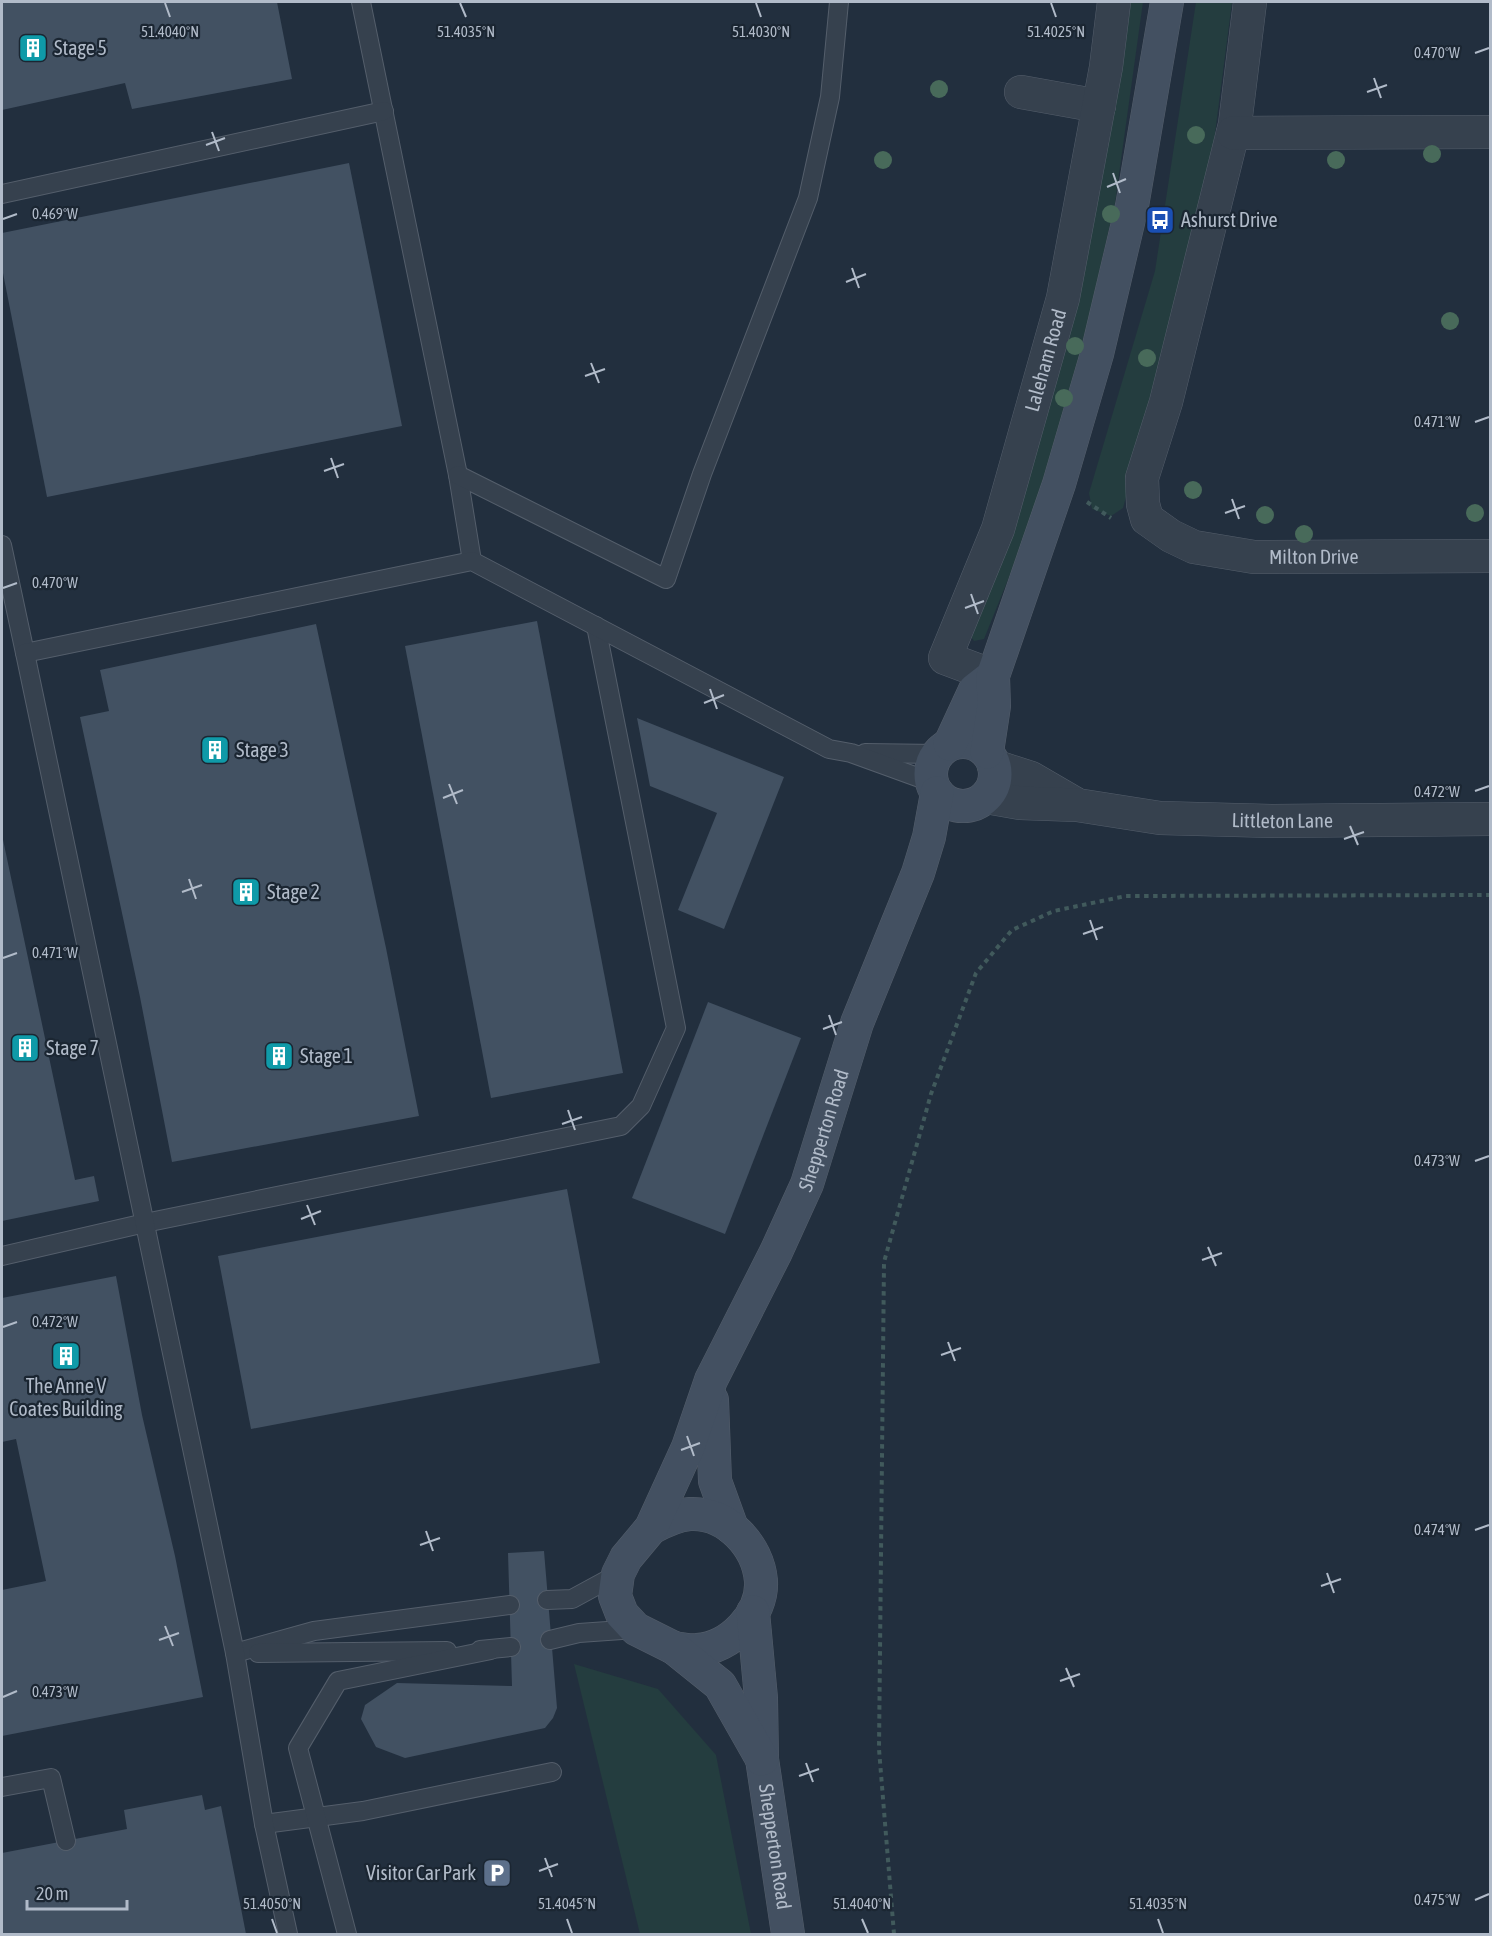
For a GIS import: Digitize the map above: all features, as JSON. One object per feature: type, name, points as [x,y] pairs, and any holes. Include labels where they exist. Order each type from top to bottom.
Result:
[{"type":"main road","points":[[951,780],[993,788],[996,777],[991,759],[993,676],[1059,484],[1096,354],[1132,206],[1167,2]]},
{"type":"main road","points":[[951,780],[975,690],[993,676]]},
{"type":"main road","points":[[951,780],[963,741],[977,744],[991,759]]},
{"type":"main road","name":"Shepperton Road","points":[[762,1759],[720,1685],[674,1648],[636,1629],[618,1606],[615,1596],[618,1574],[626,1558],[651,1528],[688,1447],[711,1380],[807,1184],[857,1023],[918,873],[940,844],[951,780]]},
{"type":"main road","name":"Shepperton Road","points":[[711,1380],[715,1481],[732,1528]]},
{"type":"main road","name":"Shepperton Road","points":[[651,1528],[670,1518],[692,1514],[713,1518],[732,1528],[748,1545],[758,1566],[761,1583],[753,1612],[740,1631],[720,1644],[697,1650],[674,1648]]},
{"type":"main road","name":"Shepperton Road","points":[[753,1612],[761,1698],[762,1759],[788,1935]]},
{"type":"street","name":"Laleham Road","points":[[993,676],[945,658],[998,529],[1063,298],[1106,67],[1114,2]]},
{"type":"street","points":[[1148,519],[1143,504],[1142,478],[1166,402],[1233,133],[1250,2]]},
{"type":"street","points":[[1021,92],[1099,106]]},
{"type":"street","points":[[1233,133],[1491,132]]},
{"type":"street","name":"Milton Drive","points":[[1148,519],[1171,536],[1194,548],[1254,557],[1491,556]]},
{"type":"street","name":"Littleton Lane","points":[[991,759],[1031,778],[1077,805]]},
{"type":"street","name":"Littleton Lane","points":[[951,780],[1020,802],[1077,805],[1160,818],[1273,821],[1491,819]]},
{"type":"lane","points":[[361,2],[458,475],[472,561]]},
{"type":"lane","points":[[458,475],[666,579],[702,474],[808,198],[830,97],[839,2]]},
{"type":"lane","points":[[2,194],[384,111]]},
{"type":"lane","points":[[2,545],[235,1653],[264,1824],[288,1935]]},
{"type":"lane","points":[[25,653],[472,561],[829,749],[951,780]]},
{"type":"lane","points":[[2,1256],[145,1223],[621,1125],[641,1106],[676,1028],[596,626]]},
{"type":"lane","points":[[851,753],[951,780]]},
{"type":"lane","points":[[547,1600],[572,1599],[618,1574]]},
{"type":"lane","points":[[235,1653],[314,1631],[510,1605]]},
{"type":"lane","points":[[550,1640],[579,1633],[636,1629]]},
{"type":"lane","points":[[347,1935],[298,1748],[338,1681],[511,1647]]},
{"type":"lane","points":[[235,1653],[491,1650]]},
{"type":"lane","points":[[264,1824],[363,1811],[552,1772]]},
{"type":"lane","points":[[2,1787],[51,1778],[66,1841]]},
{"type":"path","points":[[1059,484],[1115,520],[1148,519]]},
{"type":"path","points":[[894,1935],[879,1749],[884,1262],[931,1094],[976,973],[1012,930],[1054,910],[1126,896],[1491,895]]},
{"type":"green space","points":[[1126,2],[1143,2],[1115,203],[1077,370],[1024,540],[984,639],[974,641],[969,634]]},
{"type":"green space","points":[[1196,2],[1232,2],[1207,195],[1199,234],[1123,508],[1111,516],[1092,509],[1089,493],[1155,271]]},
{"type":"green space","points":[[574,1664],[658,1689],[716,1755],[751,1934],[640,1934]]},
{"type":"building","points":[[2,2],[277,2],[292,79],[132,109],[125,83],[2,110]]},
{"type":"building","points":[[349,163],[402,426],[47,497],[2,268],[2,233]]},
{"type":"building","points":[[537,621],[623,1073],[491,1098],[405,646]]},
{"type":"building","points":[[316,624],[386,948],[419,1116],[172,1162],[140,997],[80,717],[109,711],[100,670]]},
{"type":"building","points":[[637,718],[784,777],[724,929],[678,910],[717,813],[650,786]]},
{"type":"building","name":"Stage 7","points":[[2,835],[75,1180],[94,1176],[99,1201],[2,1221]]},
{"type":"building","points":[[708,1002],[801,1038],[725,1234],[632,1198]]},
{"type":"building","points":[[567,1189],[600,1363],[251,1429],[218,1256]]},
{"type":"building","points":[[116,1276],[142,1415],[175,1556],[203,1697],[2,1736],[2,1590],[46,1581],[16,1439],[2,1442],[2,1298]]},
{"type":"building","points":[[544,1551],[557,1708],[545,1728],[405,1758],[376,1747],[361,1719],[365,1705],[397,1683],[512,1686],[508,1553]]},
{"type":"building","points":[[202,1795],[205,1810],[221,1806],[246,1934],[2,1934],[2,1853],[127,1829],[124,1810]]},
{"type":"place","name":"Stage 5","points":[[33,48]]},
{"type":"place","name":"Ashurst Drive","points":[[1160,220]]},
{"type":"place","name":"Stage 3","points":[[215,750]]},
{"type":"place","name":"Stage 2","points":[[246,892]]},
{"type":"place","name":"Stage 7","points":[[25,1048]]},
{"type":"place","name":"Stage 1","points":[[279,1056]]},
{"type":"place","name":"The Anne V Coates Building","points":[[66,1356]]},
{"type":"place","name":"Visitor Car Park","points":[[497,1873]]}]
